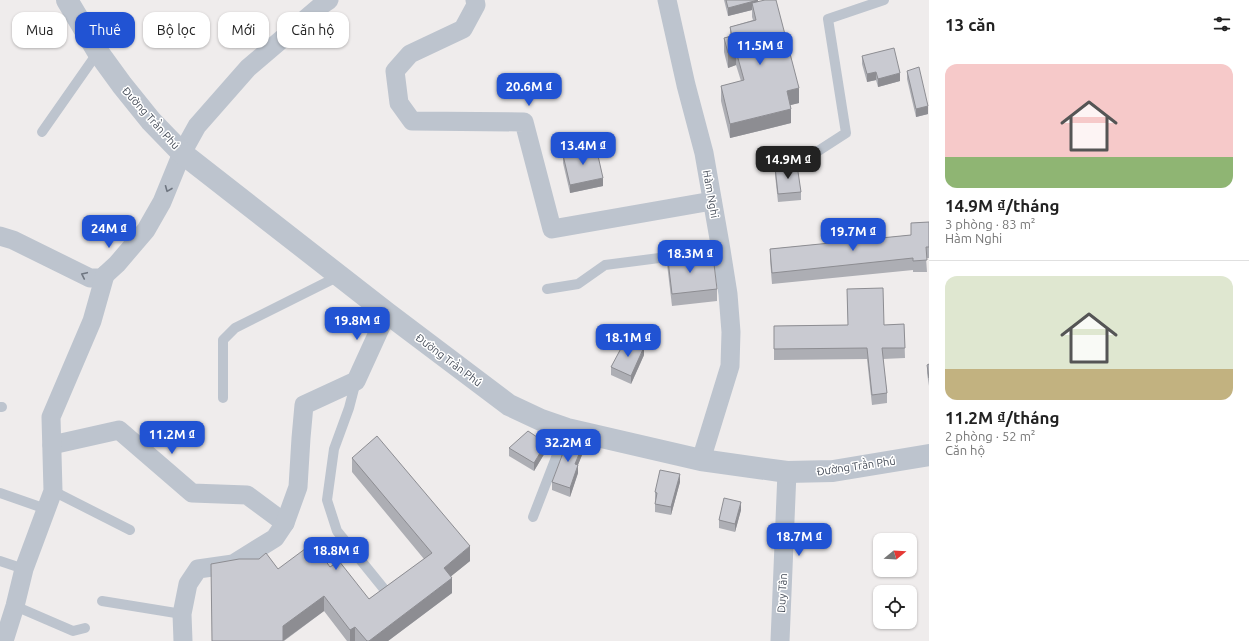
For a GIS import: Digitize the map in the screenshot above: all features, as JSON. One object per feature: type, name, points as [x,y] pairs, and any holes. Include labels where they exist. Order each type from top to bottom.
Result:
[{"type":"street","name":"Đường Trần Phú","points":[[67,0],[98,52],[122,85],[151,121],[182,153],[387,313],[509,405],[541,420],[567,429],[701,460],[787,472],[833,471],[929,455]]},
{"type":"street","points":[[475,0],[476,5],[463,29],[410,54],[395,71],[399,103],[412,121],[524,122],[552,229],[712,200]]},
{"type":"street","name":"Hàm Nghi","points":[[667,0],[686,85],[704,153],[728,294],[731,332],[730,366],[701,460]]},
{"type":"street","points":[[0,236],[13,240],[90,278],[101,278],[106,275],[146,230],[162,202],[182,153],[197,126],[248,68],[325,1]]},
{"type":"street","points":[[4,641],[8,604],[24,569],[53,491],[51,417],[92,321],[106,275]]},
{"type":"street","points":[[183,641],[182,614],[188,584],[198,569],[233,564],[275,538],[285,523],[298,487],[304,405],[356,381],[387,313]]},
{"type":"street","points":[[52,445],[119,430],[192,493],[247,495],[285,523]]},
{"type":"street","name":"Duy Tân","points":[[780,641],[787,472]]},
{"type":"lane","points":[[798,164],[846,133],[828,19],[884,0]]},
{"type":"lane","points":[[42,132],[98,52]]},
{"type":"lane","points":[[547,289],[578,284],[605,265],[721,250]]},
{"type":"lane","points":[[223,398],[223,340],[234,328],[339,276]]},
{"type":"lane","points":[[356,381],[349,408],[334,449],[327,500],[337,530],[384,589]]},
{"type":"lane","points":[[533,517],[567,429]]},
{"type":"lane","points":[[53,491],[130,530]]},
{"type":"lane","points":[[0,493],[46,509]]},
{"type":"lane","points":[[0,561],[24,569]]},
{"type":"lane","points":[[102,601],[182,614]]},
{"type":"lane","points":[[8,604],[73,631],[84,628]]},
{"type":"building","points":[[726,0],[758,0],[728,8]]},
{"type":"building","points":[[765,0],[776,0],[799,88],[787,91],[791,109],[730,124],[721,86],[744,80],[736,51],[728,53],[724,38],[732,36],[730,27],[756,20],[752,3]]},
{"type":"building","points":[[894,48],[900,73],[878,79],[876,72],[867,74],[862,56]]},
{"type":"building","points":[[919,67],[928,106],[916,109],[907,71]]},
{"type":"building","points":[[596,147],[603,178],[570,185],[563,155]]},
{"type":"building","points":[[797,165],[801,192],[778,194],[775,167]]},
{"type":"building","points":[[929,222],[929,247],[926,247],[927,260],[913,261],[913,258],[772,273],[770,249],[911,235],[911,223]]},
{"type":"building","points":[[687,250],[688,257],[699,256],[700,265],[714,264],[717,289],[672,294],[667,252]]},
{"type":"building","points":[[883,288],[884,325],[904,324],[905,348],[882,348],[887,393],[872,395],[867,348],[774,349],[774,326],[848,325],[847,289]]},
{"type":"building","points":[[626,339],[644,347],[631,376],[611,367]]},
{"type":"building","points":[[929,364],[929,378],[927,365]]},
{"type":"building","points":[[528,431],[546,443],[534,463],[509,448]]},
{"type":"building","points":[[377,436],[470,546],[444,568],[452,578],[369,641],[367,641],[355,627],[350,630],[324,596],[283,626],[283,641],[212,641],[211,564],[239,559],[259,559],[266,553],[278,569],[313,543],[330,567],[339,561],[369,599],[432,553],[352,458]]},
{"type":"building","points":[[569,437],[584,442],[575,464],[578,465],[570,488],[552,482]]},
{"type":"building","points":[[660,470],[680,474],[671,507],[655,504],[657,493],[655,492]]},
{"type":"building","points":[[724,498],[741,502],[735,524],[719,520]]}]
